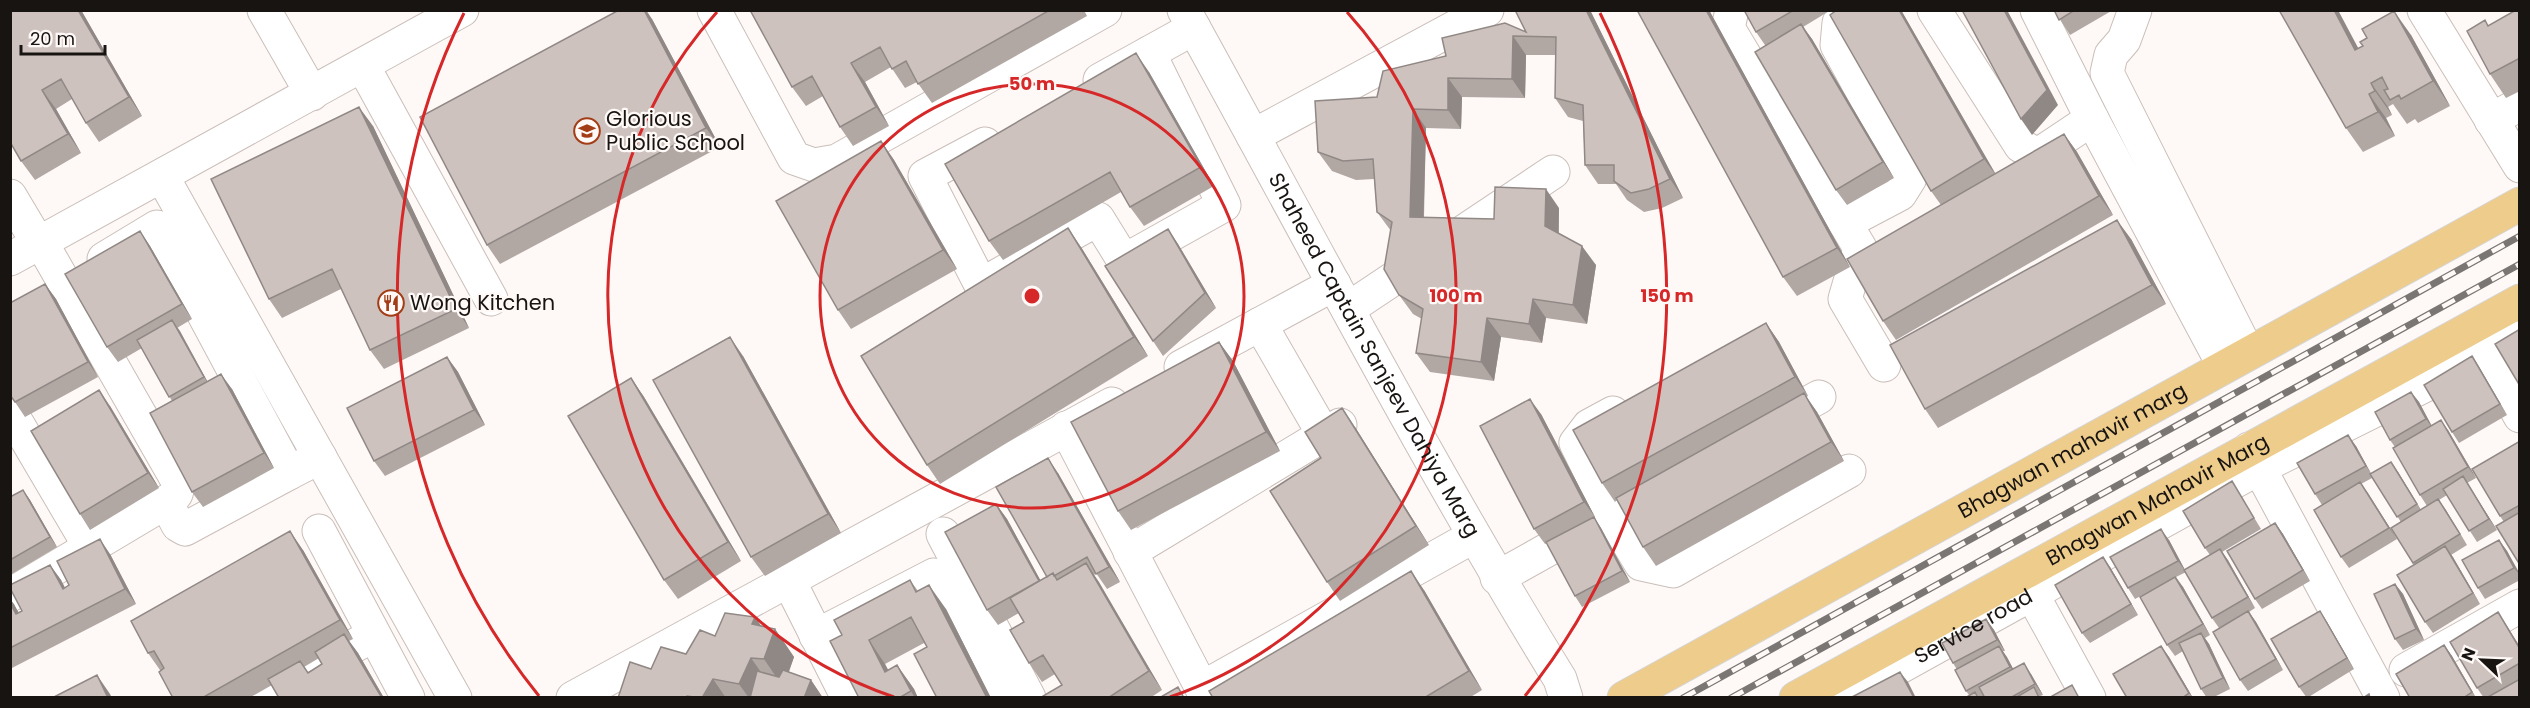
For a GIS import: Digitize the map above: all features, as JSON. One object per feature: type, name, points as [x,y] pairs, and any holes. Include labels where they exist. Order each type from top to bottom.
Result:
[{"type":"main road","name":"Bhagwan mahavir marg","points":[[1624,698],[2520,204]]},
{"type":"main road","name":"Bhagwan Mahavir Marg","points":[[1804,696],[2026,584],[2254,458],[2520,301]]},
{"type":"street","points":[[264,10],[312,94]]},
{"type":"street","points":[[10,260],[462,10]]},
{"type":"street","points":[[714,10],[794,158],[814,165],[837,161],[1105,10]]},
{"type":"street","points":[[1253,136],[1487,10]]},
{"type":"street","points":[[1732,10],[1728,28],[1860,248],[1845,299],[1884,365]]},
{"type":"street","points":[[1845,223],[1900,194],[1910,177],[1837,45],[1839,23],[1864,10]]},
{"type":"street","points":[[1934,10],[2021,146],[2038,155],[2092,119]]},
{"type":"street","points":[[2037,10],[2092,119],[2236,360]]},
{"type":"street","points":[[2135,10],[2124,40],[2111,55],[2107,73],[2236,360]]},
{"type":"street","points":[[2424,10],[2520,166]]},
{"type":"street","points":[[1077,93],[1149,53],[1189,19]]},
{"type":"street","name":"Shaheed Captain Sanjeev Dahiya Marg","points":[[1189,19],[1497,578],[1560,679],[1566,698]]},
{"type":"street","points":[[951,303],[1098,219],[1124,261],[1224,205],[1149,53]]},
{"type":"street","points":[[363,66],[491,299]]},
{"type":"street","points":[[2491,120],[2520,104]]},
{"type":"street","points":[[981,285],[925,176],[1016,127]]},
{"type":"street","points":[[573,698],[1260,324],[1341,297],[1553,172]]},
{"type":"street","points":[[162,176],[455,698]]},
{"type":"street","points":[[10,195],[40,243],[51,289],[176,475],[179,483],[176,494],[166,502],[10,595]]},
{"type":"street","points":[[51,289],[157,227],[288,473]]},
{"type":"street","points":[[1130,552],[1332,430],[1260,324]]},
{"type":"street","points":[[2471,328],[2520,416]]},
{"type":"street","points":[[2520,338],[2486,356],[2254,458],[2372,694],[2520,606]]},
{"type":"street","points":[[1641,397],[1589,426],[1576,443],[1611,514],[1641,564],[1673,571],[1849,471]]},
{"type":"street","points":[[1746,438],[1819,397]]},
{"type":"street","points":[[10,411],[90,547]]},
{"type":"street","points":[[1066,428],[1204,693],[1474,536]]},
{"type":"street","points":[[166,502],[178,525],[185,529],[320,457]]},
{"type":"street","points":[[1497,578],[1642,497]]},
{"type":"street","points":[[319,531],[408,698]]},
{"type":"street","points":[[943,534],[1029,698]]},
{"type":"street","points":[[816,636],[934,575],[996,698]]},
{"type":"street","points":[[789,580],[848,698]]},
{"type":"street","points":[[2026,584],[2089,698]]},
{"type":"street","name":"Service road","points":[[1844,698],[2026,584]]},
{"type":"street","points":[[271,695],[409,616]]},
{"type":"street","points":[[784,617],[825,698]]},
{"type":"building","points":[[10,10],[78,10],[129,97],[86,123],[61,79],[42,90],[68,134],[21,161],[10,142]]},
{"type":"building","points":[[619,10],[644,10],[706,128],[487,245],[420,117]]},
{"type":"building","points":[[750,10],[1050,10],[918,84],[906,61],[892,69],[880,47],[851,63],[876,107],[840,127],[812,76],[792,87]]},
{"type":"building","points":[[1515,10],[1586,10],[1670,179],[1649,189],[1631,193],[1614,181],[1614,165],[1585,165],[1583,105],[1555,98],[1556,37],[1513,36],[1512,79],[1448,78],[1448,110],[1413,109],[1410,217],[1494,219],[1495,187],[1546,189],[1545,226],[1582,246],[1573,305],[1533,299],[1529,324],[1487,318],[1481,362],[1416,353],[1423,309],[1399,295],[1384,269],[1392,222],[1377,212],[1373,159],[1343,161],[1318,152],[1315,101],[1377,97],[1383,71],[1446,56],[1442,38],[1505,23],[1526,32]]},
{"type":"building","points":[[1637,10],[1706,10],[1837,248],[1783,277]]},
{"type":"building","points":[[1744,10],[1794,10],[1756,32]]},
{"type":"building","points":[[1837,10],[1899,10],[1984,159],[1931,191],[1830,15]]},
{"type":"building","points":[[1962,10],[2004,10],[2047,90],[2021,119]]},
{"type":"building","points":[[2054,10],[2075,10],[2059,20]]},
{"type":"building","points":[[2279,10],[2334,10],[2355,50],[2363,46],[2360,42],[2367,38],[2362,29],[2394,11],[2433,81],[2401,99],[2399,95],[2390,100],[2384,90],[2388,89],[2382,77],[2371,83],[2375,91],[2369,94],[2378,112],[2346,128]]},
{"type":"building","points":[[2520,10],[2520,58],[2490,74],[2467,31],[2485,20],[2488,26]]},
{"type":"building","points":[[1801,24],[1883,162],[1836,190],[1755,52]]},
{"type":"building","points":[[1136,53],[1201,167],[1130,207],[1110,172],[989,241],[945,164]]},
{"type":"building","points":[[359,107],[456,309],[370,350],[332,269],[269,299],[211,179]]},
{"type":"building","points":[[2064,134],[2099,196],[1883,321],[1847,259]]},
{"type":"building","points":[[881,141],[943,250],[838,310],[776,201]]},
{"type":"building","points":[[2117,220],[2152,285],[1925,409],[1890,345]]},
{"type":"building","points":[[1068,228],[1134,337],[927,465],[861,356]]},
{"type":"building","points":[[1168,229],[1205,293],[1153,341],[1105,266]]},
{"type":"building","points":[[140,231],[182,304],[107,347],[65,274]]},
{"type":"building","points":[[45,284],[88,362],[15,402],[10,395],[10,303]]},
{"type":"building","points":[[172,320],[204,377],[169,397],[137,340]]},
{"type":"building","points":[[1766,323],[1795,377],[1602,483],[1573,430]]},
{"type":"building","points":[[2520,329],[2520,386],[2495,344]]},
{"type":"building","points":[[730,337],[828,514],[751,557],[653,380]]},
{"type":"building","points":[[1219,342],[1266,432],[1118,511],[1071,422]]},
{"type":"building","points":[[2472,356],[2500,404],[2452,432],[2424,385]]},
{"type":"building","points":[[447,357],[474,410],[374,461],[347,408]]},
{"type":"building","points":[[221,374],[264,453],[192,492],[150,413]]},
{"type":"building","points":[[631,378],[728,542],[664,580],[568,416]]},
{"type":"building","points":[[99,390],[148,473],[80,514],[31,431]]},
{"type":"building","points":[[2411,392],[2426,419],[2390,440],[2375,412]]},
{"type":"building","points":[[1804,393],[1831,442],[1643,547],[1616,498]]},
{"type":"building","points":[[1530,399],[1584,502],[1534,529],[1480,426]]},
{"type":"building","points":[[1342,408],[1416,526],[1327,582],[1270,491],[1321,458],[1305,432]]},
{"type":"building","points":[[2441,420],[2468,467],[2420,495],[2393,448]]},
{"type":"building","points":[[2348,435],[2366,466],[2315,494],[2297,463]]},
{"type":"building","points":[[2520,441],[2520,505],[2500,516],[2472,469]]},
{"type":"building","points":[[1048,458],[1109,567],[1096,574],[1087,557],[1054,576],[1053,573],[1047,577],[996,487]]},
{"type":"building","points":[[2391,462],[2417,504],[2397,517],[2370,474]]},
{"type":"building","points":[[2463,476],[2489,519],[2469,531],[2443,489]]},
{"type":"building","points":[[2232,481],[2254,518],[2205,548],[2183,511]]},
{"type":"building","points":[[2360,482],[2389,528],[2341,557],[2314,510]]},
{"type":"building","points":[[23,490],[50,537],[10,560],[10,497]]},
{"type":"building","points":[[2438,499],[2460,534],[2413,563],[2391,528]]},
{"type":"building","points":[[996,504],[1039,581],[987,610],[945,532]]},
{"type":"building","points":[[2520,512],[2520,565],[2496,526]]},
{"type":"building","points":[[1594,517],[1622,571],[1575,596],[1546,542]]},
{"type":"building","points":[[2275,523],[2303,570],[2255,599],[2227,551]]},
{"type":"building","points":[[2161,529],[2178,561],[2128,588],[2110,557]]},
{"type":"building","points":[[290,531],[340,620],[202,698],[173,698],[159,672],[164,668],[154,651],[148,653],[131,621]]},
{"type":"building","points":[[100,539],[125,589],[10,648],[10,603],[16,614],[22,611],[10,585],[50,565],[63,589],[69,585],[57,561]]},
{"type":"building","points":[[2499,540],[2514,568],[2478,588],[2462,560]]},
{"type":"building","points":[[2445,546],[2473,593],[2425,622],[2397,575]]},
{"type":"building","points":[[2220,549],[2248,597],[2212,618],[2184,570]]},
{"type":"building","points":[[2103,557],[2131,604],[2082,633],[2055,585]]},
{"type":"building","points":[[1086,563],[1149,671],[1108,698],[1044,698],[1043,696],[1062,685],[1043,655],[1029,663],[1010,630],[1024,622],[1010,598],[1053,573],[1057,580]]},
{"type":"building","points":[[1411,571],[1469,671],[1424,698],[1213,698],[1209,691]]},
{"type":"building","points":[[2175,577],[2203,624],[2167,645],[2140,597]]},
{"type":"building","points":[[910,580],[916,592],[929,585],[987,698],[937,698],[914,654],[927,647],[911,617],[869,640],[885,672],[897,665],[911,691],[899,698],[859,698],[830,641],[842,635],[834,620]]},
{"type":"building","points":[[2395,584],[2416,629],[2395,639],[2374,594]]},
{"type":"building","points":[[2248,611],[2276,659],[2240,680],[2213,632]]},
{"type":"building","points":[[2320,611],[2347,658],[2299,687],[2271,639]]},
{"type":"building","points":[[2498,612],[2520,649],[2520,663],[2477,688],[2450,642]]},
{"type":"building","points":[[725,613],[755,617],[752,624],[775,629],[764,659],[751,658],[739,684],[713,679],[702,698],[687,696],[686,698],[618,698],[630,662],[651,669],[661,647],[686,654],[700,630],[715,636]]},
{"type":"building","points":[[1986,619],[1997,640],[1953,663],[1942,643]]},
{"type":"building","points":[[2201,633],[2223,678],[2201,689],[2179,643]]},
{"type":"building","points":[[344,634],[382,698],[279,698],[268,679],[300,661],[308,673],[322,664],[315,652]]},
{"type":"building","points":[[2444,645],[2472,692],[2463,698],[2410,698],[2396,674]]},
{"type":"building","points":[[1999,646],[2010,667],[1966,691],[1955,670]]},
{"type":"building","points":[[2161,646],[2189,693],[2182,698],[2127,698],[2113,674]]},
{"type":"building","points":[[2024,663],[2035,684],[2010,698],[1985,698],[1979,687]]},
{"type":"building","points":[[783,670],[811,680],[804,698],[750,698],[757,671],[779,677]]},
{"type":"building","points":[[1900,672],[1914,698],[1852,698],[1852,697]]},
{"type":"building","points":[[97,675],[108,698],[52,698]]},
{"type":"building","points":[[2520,679],[2520,698],[2486,698]]},
{"type":"building","points":[[2072,685],[2079,698],[2053,698],[2052,696]]},
{"type":"building","points":[[1178,687],[1184,698],[1159,698]]},
{"type":"building","points":[[2034,687],[2039,698],[2015,698]]},
{"type":"building","points":[[1975,692],[1978,698],[1965,698]]},
{"type":"railway","points":[[1683,698],[2520,236]]},
{"type":"railway","points":[[1731,698],[2520,264]]},
{"type":"place","name":"Glorious Public School","points":[[587,131]]},
{"type":"place","name":"Wong Kitchen","points":[[391,303]]}]
